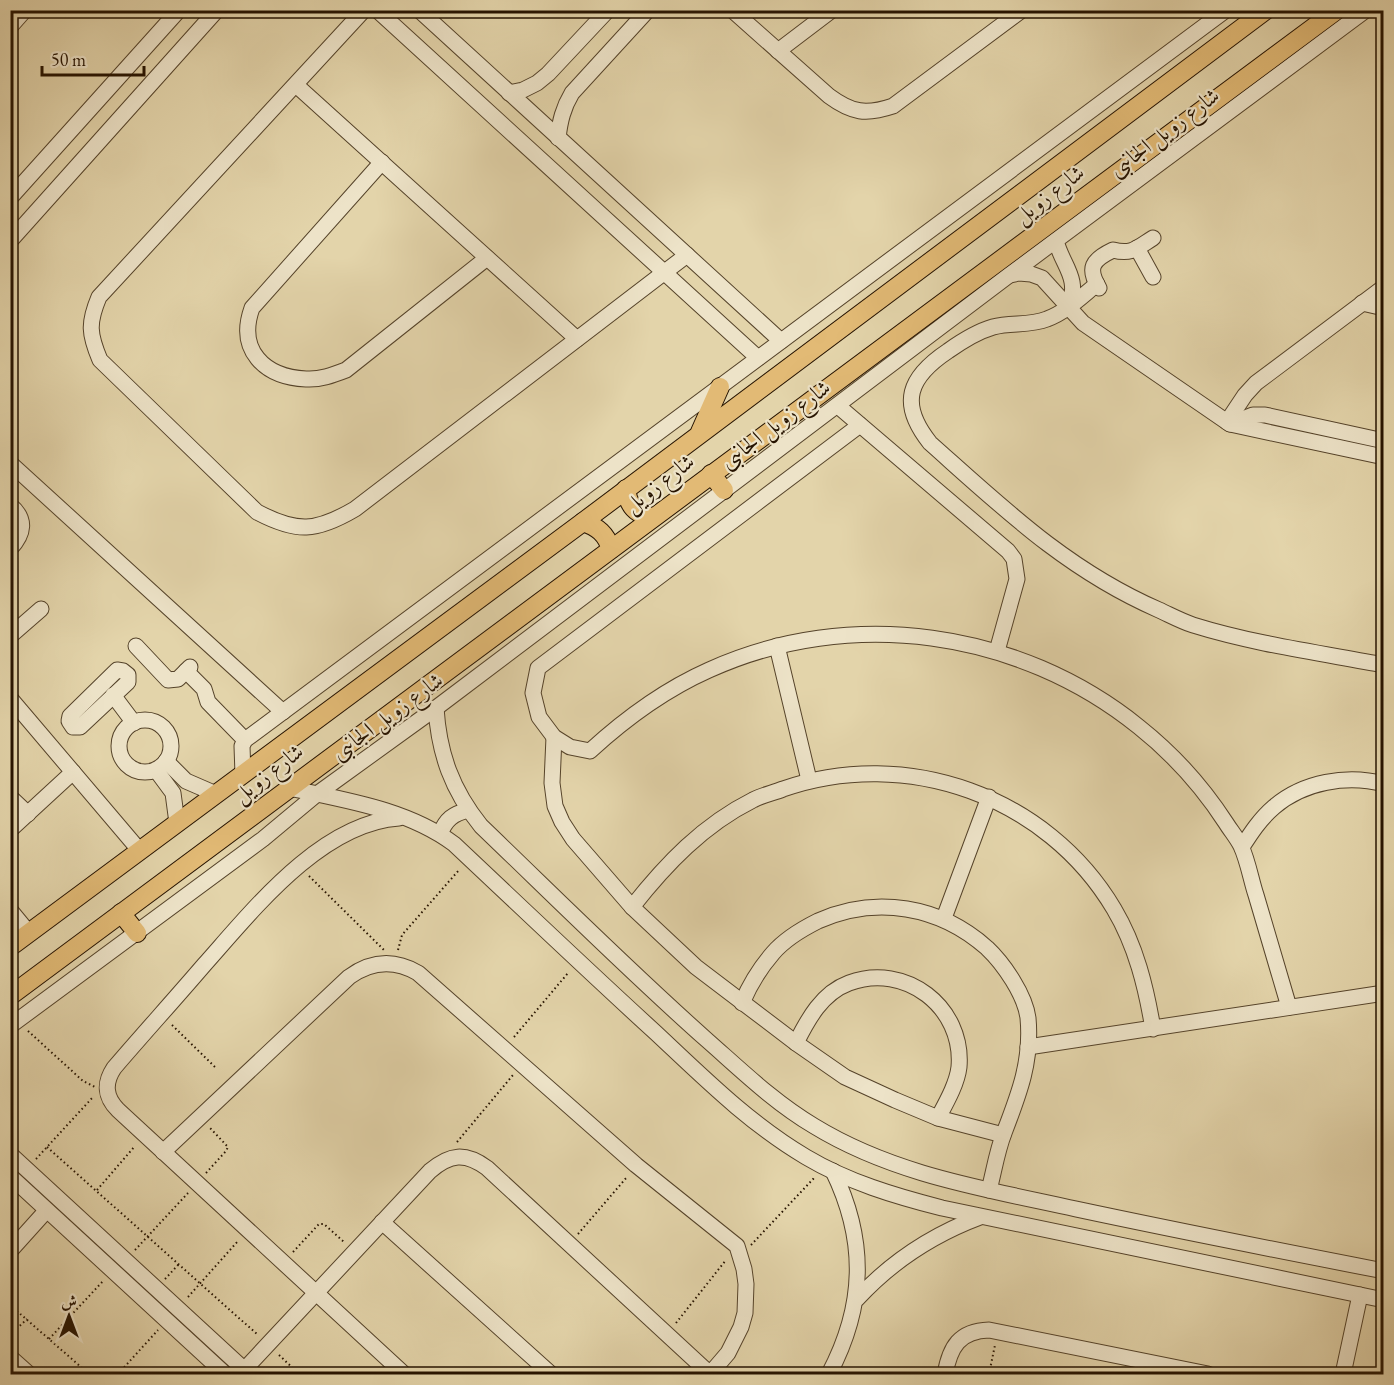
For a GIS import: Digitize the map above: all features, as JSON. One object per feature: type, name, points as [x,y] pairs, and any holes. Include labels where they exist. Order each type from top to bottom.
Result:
[{"type":"main road","name":"شارع زويل","points":[[10,947],[583,522],[1266,10]]},
{"type":"main road","name":"شارع زويل","points":[[10,996],[1336,10]]},
{"type":"main road","points":[[700,434],[720,387]]},
{"type":"main road","points":[[711,474],[724,490]]},
{"type":"main road","points":[[626,489],[629,503],[633,508],[639,513],[653,517]]},
{"type":"main road","points":[[583,522],[604,534],[611,549]]},
{"type":"main road","points":[[121,913],[137,933]]},
{"type":"street","points":[[10,27],[25,10]]},
{"type":"street","points":[[10,198],[179,10]]},
{"type":"street","points":[[10,241],[217,10]]},
{"type":"street","points":[[364,10],[99,297],[90,317],[91,340],[100,360],[258,512],[281,524],[307,528],[332,523],[355,509],[687,255]]},
{"type":"street","points":[[377,10],[758,358]]},
{"type":"street","points":[[419,10],[781,341]]},
{"type":"street","points":[[509,93],[530,86],[548,74],[608,10]]},
{"type":"street","points":[[558,138],[564,107],[572,93],[648,10]]},
{"type":"street","points":[[732,10],[843,106],[859,112],[877,112],[893,106],[1022,10]]},
{"type":"street","points":[[778,51],[832,10]]},
{"type":"street","points":[[243,775],[242,746],[245,740],[1226,10]]},
{"type":"street","name":"شارع زويل الجانبى","points":[[14,1023],[1366,10]]},
{"type":"street","points":[[296,85],[577,339]]},
{"type":"street","points":[[382,162],[252,308],[247,323],[247,339],[253,354],[268,367],[287,376],[307,380],[327,378],[346,370],[488,258]]},
{"type":"street","points":[[1153,237],[1126,253],[1113,250],[1098,258],[1092,270],[1093,278],[1098,286],[1069,307],[1046,320],[994,327],[976,333],[926,367],[918,376],[913,387],[912,399],[916,422],[930,443],[1023,526],[1076,566],[1131,598],[1191,624],[1255,640],[1383,665]]},
{"type":"street","points":[[1056,241],[1073,281],[1074,289],[1069,307]]},
{"type":"street","points":[[1137,248],[1153,277]]},
{"type":"street","points":[[1008,276],[1019,273],[1042,278],[1083,323],[1229,423],[1383,457]]},
{"type":"street","points":[[1229,423],[1245,395],[1256,383],[1383,287]]},
{"type":"street","points":[[1362,303],[1383,308]]},
{"type":"street","points":[[838,406],[1008,551],[1014,559],[1017,579],[997,651]]},
{"type":"street","points":[[1229,423],[1253,416],[1265,416],[1383,441]]},
{"type":"street","points":[[860,425],[538,668],[533,693],[539,717],[554,737],[570,747],[590,751],[645,705],[709,670],[777,646],[832,636],[887,633],[942,638],[997,651],[1057,674],[1113,705],[1163,746],[1199,785],[1242,847],[1289,1007]]},
{"type":"street","points":[[10,463],[283,712]]},
{"type":"street","points":[[10,505],[19,514],[23,525],[18,540],[10,549]]},
{"type":"street","points":[[10,636],[41,609]]},
{"type":"street","points":[[136,646],[168,680],[178,679],[188,669],[204,689],[208,702],[245,740]]},
{"type":"street","points":[[777,646],[809,780]]},
{"type":"street","points":[[114,695],[134,723]]},
{"type":"street","points":[[10,698],[140,851]]},
{"type":"street","points":[[436,708],[441,751],[456,791],[481,826],[681,1017],[774,1099],[813,1126],[854,1149],[898,1167],[943,1180],[1217,1239],[1383,1271]]},
{"type":"street","points":[[154,722],[165,729],[169,735],[171,748],[161,765],[150,772],[136,771],[130,767],[119,751],[124,731],[134,723],[154,722]]},
{"type":"street","points":[[554,737],[552,783],[555,806],[562,822],[573,839],[632,907],[696,967],[845,1077],[938,1118],[1004,1135]]},
{"type":"street","points":[[161,765],[186,781],[216,795]]},
{"type":"street","points":[[161,765],[174,793],[177,823]]},
{"type":"street","points":[[10,830],[73,772]]},
{"type":"street","points":[[632,907],[661,870],[704,830],[754,800],[809,780],[845,774],[900,774],[954,784],[989,797],[1026,818],[1060,843],[1090,874],[1114,909],[1133,947],[1143,977],[1153,1029]]},
{"type":"street","points":[[1242,847],[1256,825],[1275,806],[1297,792],[1322,783],[1347,780],[1383,784]]},
{"type":"street","points":[[289,788],[407,818],[440,834],[470,859],[718,1091],[760,1126],[829,1169],[897,1197],[981,1217],[1383,1300]]},
{"type":"street","points":[[10,797],[27,814]]},
{"type":"street","points":[[944,918],[989,797]]},
{"type":"street","points":[[440,834],[450,817],[455,813],[468,810]]},
{"type":"street","points":[[404,1374],[112,1105],[106,1090],[114,1068],[243,922],[298,865],[327,844],[359,828],[386,819],[407,818]]},
{"type":"street","points":[[742,1002],[752,980],[774,951],[803,928],[836,913],[872,906],[909,908],[944,918],[972,935],[997,958],[1016,985],[1028,1016],[1028,1047],[1024,1079],[1004,1135],[989,1190]]},
{"type":"street","points":[[10,910],[30,933]]},
{"type":"street","points":[[10,1154],[247,1372],[268,1344],[382,1222],[440,1162],[452,1157],[464,1156],[477,1160],[710,1374],[720,1364],[735,1340],[745,1313],[746,1284],[739,1251],[636,1165],[418,973],[400,965],[389,963],[367,966],[349,977],[163,1152]]},
{"type":"street","points":[[796,1043],[821,1001],[848,983],[881,977],[914,985],[940,1005],[956,1035],[959,1068],[948,1099],[938,1118]]},
{"type":"street","points":[[1028,1047],[1383,993]]},
{"type":"street","points":[[829,1169],[841,1188],[853,1224],[858,1262],[857,1299],[843,1343],[829,1374]]},
{"type":"street","points":[[10,1176],[225,1374]]},
{"type":"street","points":[[10,1251],[46,1211]]},
{"type":"street","points":[[857,1299],[879,1275],[920,1245],[949,1229],[981,1217]]},
{"type":"street","points":[[382,1222],[551,1374]]},
{"type":"street","points":[[141,1299],[155,1287]]},
{"type":"street","points":[[1343,1374],[1360,1295]]},
{"type":"street","points":[[946,1371],[951,1353],[961,1339],[980,1330],[1208,1374]]},
{"type":"street","points":[[10,1357],[29,1374]]},
{"type":"path","points":[[400,965],[398,946],[402,934],[470,859]]},
{"type":"path","points":[[298,865],[400,965]]},
{"type":"path","points":[[504,1049],[578,961]]},
{"type":"path","points":[[161,1014],[215,1067]]},
{"type":"path","points":[[14,1023],[83,1081],[106,1090]]},
{"type":"path","points":[[440,1162],[522,1064]]},
{"type":"path","points":[[27,1169],[90,1099],[106,1090]]},
{"type":"path","points":[[96,1190],[144,1135]]},
{"type":"path","points":[[47,1147],[201,1283],[299,1374]]},
{"type":"path","points":[[569,1245],[636,1165]]},
{"type":"path","points":[[666,1335],[739,1251],[829,1169]]},
{"type":"path","points":[[283,1263],[316,1226],[321,1224],[355,1252]]},
{"type":"path","points":[[178,1308],[248,1230]]},
{"type":"path","points":[[155,1287],[179,1264]]},
{"type":"path","points":[[49,1339],[112,1272]]},
{"type":"path","points":[[10,1305],[89,1374]]},
{"type":"path","points":[[10,1335],[27,1319]]},
{"type":"path","points":[[118,1374],[166,1322]]},
{"type":"path","points":[[989,1374],[998,1332]]},
{"type":"path","points":[[946,1371],[980,1374]]}]
